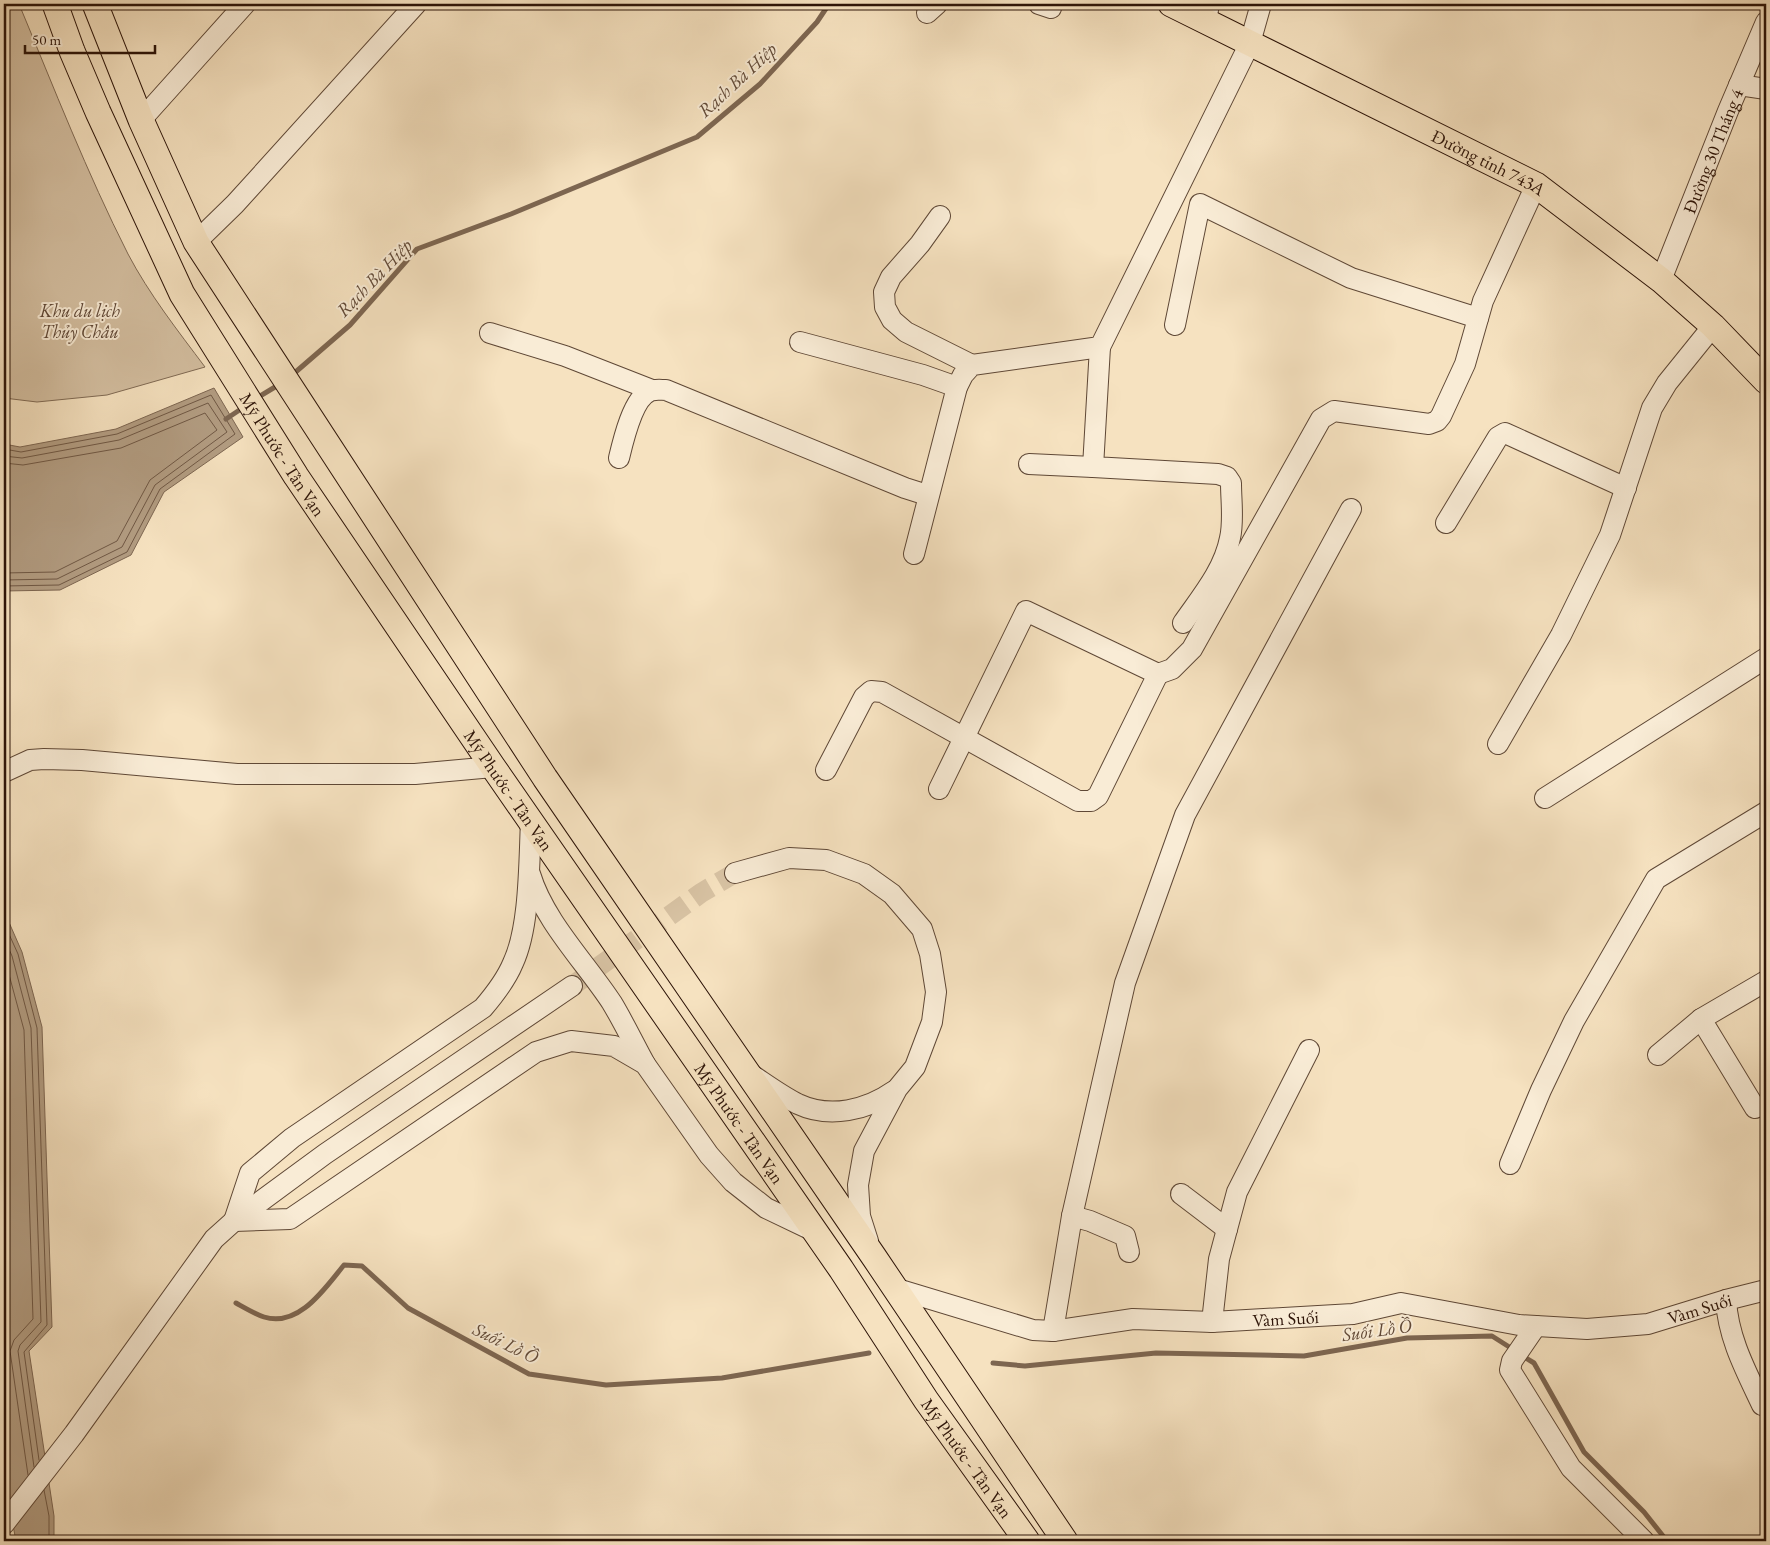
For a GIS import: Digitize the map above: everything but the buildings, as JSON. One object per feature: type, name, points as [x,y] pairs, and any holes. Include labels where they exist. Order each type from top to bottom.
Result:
[{"type":"main road","name":"Mỹ Phước - Tân Vạn","points":[[55,4],[72,51],[150,226],[182,294],[220,356],[296,476],[493,767],[814,1231],[926,1400],[1027,1541]]},
{"type":"main road","name":"Mỹ Phước - Tân Vạn","points":[[95,4],[141,120],[196,242],[545,778],[874,1257],[1065,1541]]},
{"type":"main road","name":"Đường tỉnh 743A","points":[[1171,4],[1208,12],[1250,43],[1536,185],[1661,280],[1712,326],[1766,381]]},
{"type":"street","points":[[141,120],[245,4]]},
{"type":"street","points":[[196,242],[235,204],[416,4]]},
{"type":"street","points":[[1093,466],[1100,347],[1250,43],[1260,4]]},
{"type":"street","name":"Đường 30 Tháng 4","points":[[1661,280],[1766,22]]},
{"type":"street","points":[[1739,85],[1766,89]]},
{"type":"street","points":[[826,770],[864,697],[872,691],[882,692],[1078,801],[1091,801],[1098,796],[1158,674],[1172,669],[1192,649],[1321,419],[1334,411],[1429,424],[1442,416],[1465,364],[1483,301],[1536,185]]},
{"type":"street","points":[[1175,325],[1200,204],[1351,278],[1478,318]]},
{"type":"street","points":[[940,216],[920,244],[891,277],[884,292],[885,307],[892,320],[906,332],[972,366]]},
{"type":"street","points":[[1498,744],[1561,635],[1610,535],[1652,408],[1667,383],[1712,326]]},
{"type":"street","points":[[490,333],[565,356],[652,390],[666,390],[904,488],[927,495]]},
{"type":"street","points":[[800,342],[923,375],[957,387]]},
{"type":"street","points":[[914,554],[927,495],[962,375],[972,366],[1100,347]]},
{"type":"street","points":[[619,458],[635,408],[643,396],[652,390]]},
{"type":"street","points":[[1446,523],[1498,437],[1505,434],[1626,488]]},
{"type":"street","points":[[1029,464],[1218,474],[1227,477],[1231,484],[1230,538],[1222,561],[1208,588],[1183,623]]},
{"type":"street","points":[[1053,1332],[1072,1216],[1125,982],[1185,815],[1351,509]]},
{"type":"street","points":[[939,789],[966,738],[1026,611],[1158,674]]},
{"type":"street","points":[[1545,798],[1766,658]]},
{"type":"street","points":[[4,772],[30,760],[44,759],[98,761],[237,774],[415,774],[493,767]]},
{"type":"street","points":[[1510,1164],[1541,1090],[1574,1021],[1656,879],[1766,812]]},
{"type":"street","points":[[234,1221],[250,1173],[292,1138],[483,1008],[503,983],[520,947],[531,821]]},
{"type":"street","points":[[735,873],[790,858],[826,860],[864,874],[892,894],[922,930],[930,954],[936,992],[932,1022],[914,1068],[898,1088],[864,1151],[858,1185],[860,1216],[874,1257]]},
{"type":"street","points":[[528,868],[534,889],[545,908],[612,1004],[645,1064],[709,1155],[733,1182],[766,1208],[814,1231]]},
{"type":"street","points":[[1658,1055],[1702,1019],[1766,980]]},
{"type":"street","points":[[4,1524],[74,1434],[214,1240],[234,1221],[326,1154],[572,986]]},
{"type":"street","points":[[1702,1019],[1755,1108]]},
{"type":"street","points":[[234,1221],[290,1219],[536,1052],[571,1041],[614,1046],[645,1064]]},
{"type":"street","points":[[1212,1322],[1219,1259],[1238,1192],[1308,1050]]},
{"type":"street","points":[[747,1072],[799,1104],[826,1111],[854,1110],[876,1103],[898,1088]]},
{"type":"street","points":[[1181,1194],[1227,1229]]},
{"type":"street","points":[[1072,1216],[1090,1220],[1125,1236],[1129,1252]]},
{"type":"street","name":"Vàm Suối","points":[[894,1288],[1033,1330],[1053,1332],[1133,1320],[1212,1322],[1353,1314],[1401,1303],[1532,1331],[1587,1329],[1648,1324],[1766,1290]]},
{"type":"street","points":[[1726,1300],[1727,1320],[1737,1351],[1762,1406]]},
{"type":"street","points":[[1532,1331],[1512,1361],[1510,1370],[1571,1468],[1644,1541]]},
{"type":"green space","name":"Khu du lịch Thủy Châu","points":[[4,4],[19,4],[85,161],[128,254],[154,298],[205,367],[107,395],[37,402],[4,398]]},
{"type":"water","points":[[214,388],[243,437],[164,492],[131,555],[60,590],[4,591],[4,444],[20,447],[116,429]]},
{"type":"water","points":[[4,911],[22,952],[42,1027],[52,1327],[29,1351],[54,1516],[54,1541],[16,1541],[4,1478]]},
{"type":"waterway","name":"Rạch Bà Hiệp","points":[[291,376],[350,325],[417,249],[511,214],[697,137],[760,84],[817,22],[829,4]]},
{"type":"waterway","name":"Rạch Bà Hiệp","points":[[255,399],[280,384]]},
{"type":"waterway","name":"Rạch Bà Hiệp","points":[[226,419],[244,407]]},
{"type":"waterway","name":"Suối Lồ Ồ","points":[[236,1303],[264,1317],[277,1319],[289,1317],[310,1304],[344,1265],[362,1266],[408,1308],[529,1374],[606,1385],[722,1378],[869,1353]]},
{"type":"waterway","name":"Suối Lồ Ồ","points":[[993,1363],[1025,1366],[1156,1353],[1304,1356],[1407,1338],[1492,1336],[1514,1350]]},
{"type":"waterway","name":"Suối Lồ Ồ","points":[[1521,1355],[1534,1363],[1584,1452],[1644,1512],[1667,1541]]},
{"type":"tunnel","points":[[572,986],[701,893],[735,873]]}]
